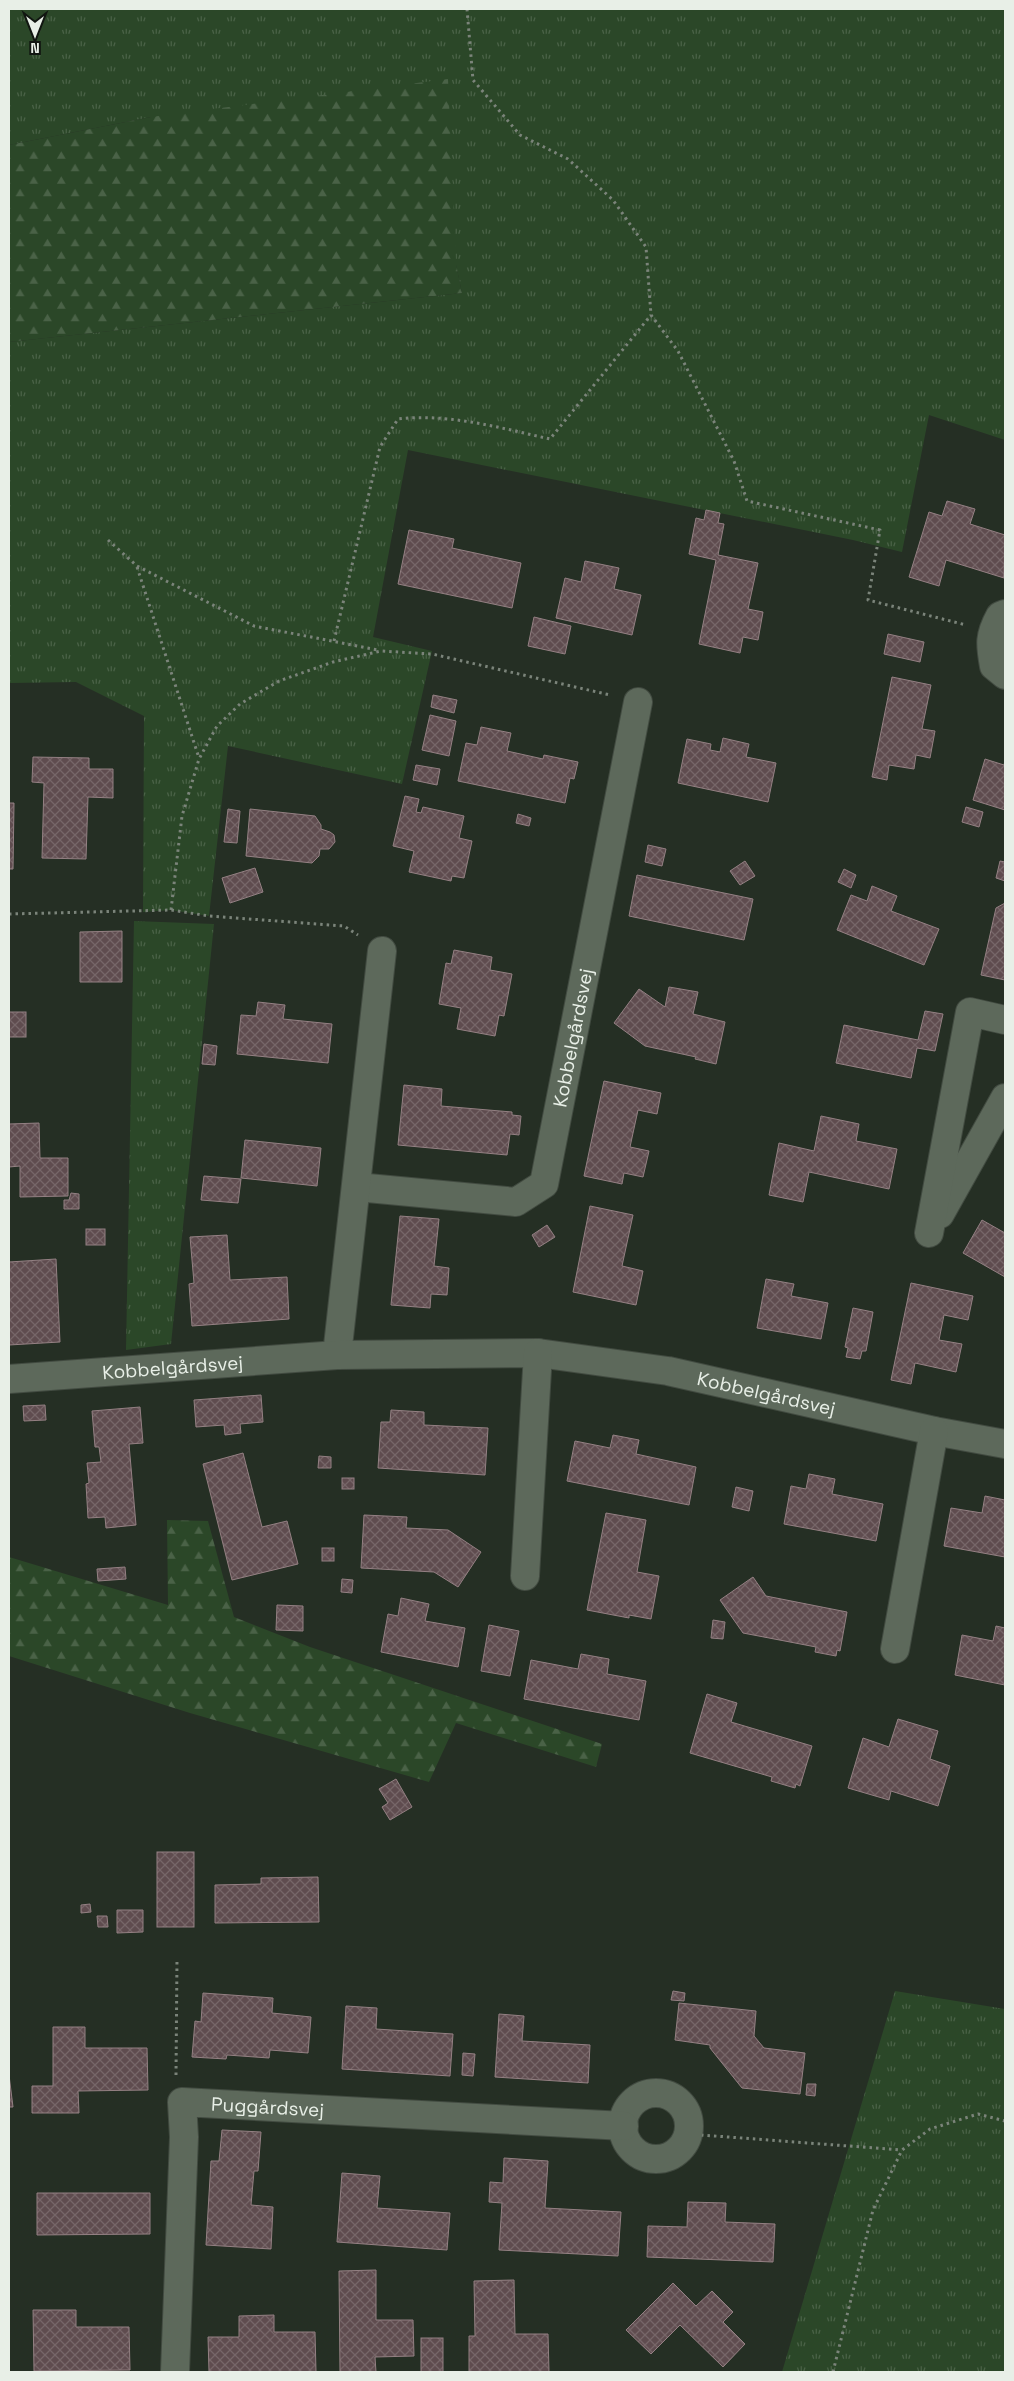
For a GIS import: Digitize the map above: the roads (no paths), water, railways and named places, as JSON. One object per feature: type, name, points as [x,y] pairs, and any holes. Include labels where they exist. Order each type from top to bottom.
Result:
[{"type":"street","points":[[998,623],[991,649],[994,666],[1005,675]]},
{"type":"street","name":"Kobbelgårdsvej","points":[[357,1187],[516,1202],[544,1184],[638,702]]},
{"type":"street","points":[[337,1355],[382,951]]},
{"type":"street","points":[[1005,1020],[970,1012],[929,1233],[1005,1098]]},
{"type":"street","points":[[525,1576],[538,1353]]},
{"type":"street","name":"Kobbelgårdsvej","points":[[9,1379],[337,1355],[538,1353],[668,1371],[934,1431],[1005,1444]]},
{"type":"street","points":[[895,1649],[934,1431]]},
{"type":"street","points":[[657,2092],[668,2095],[680,2103],[689,2122],[688,2134],[683,2146],[667,2157],[656,2158],[644,2156],[633,2148],[626,2139],[624,2126],[626,2114],[632,2104],[641,2097],[657,2092]]},
{"type":"street","name":"Puggårdsvej","points":[[175,2372],[184,2137],[182,2102],[624,2126]]}]
